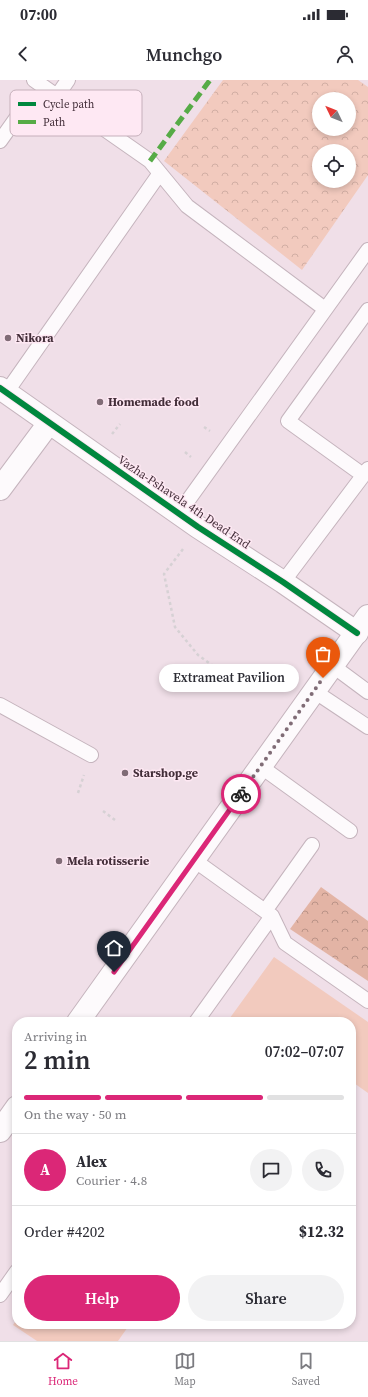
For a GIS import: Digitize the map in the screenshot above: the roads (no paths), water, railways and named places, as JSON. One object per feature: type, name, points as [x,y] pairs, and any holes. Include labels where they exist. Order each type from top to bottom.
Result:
[{"type":"street","name":"Vazha-Pshavela 4th Dead End","points":[[3,391],[198,527],[284,582],[362,625]]},
{"type":"street","points":[[0,489],[49,423]]},
{"type":"street","points":[[82,1017],[362,625]]},
{"type":"street","points":[[0,1131],[12,1114]]},
{"type":"lane","points":[[34,80],[48,90]]},
{"type":"lane","points":[[61,90],[68,80]]},
{"type":"lane","points":[[0,142],[10,128]]},
{"type":"lane","points":[[114,136],[150,161],[187,206],[325,309]]},
{"type":"lane","points":[[3,391],[160,173]]},
{"type":"lane","points":[[179,513],[368,250]]},
{"type":"lane","points":[[284,582],[366,472],[288,421],[368,310]]},
{"type":"lane","points":[[333,666],[368,692]]},
{"type":"lane","points":[[314,691],[368,727]]},
{"type":"lane","points":[[0,706],[91,755]]},
{"type":"lane","points":[[260,766],[350,830]]},
{"type":"lane","points":[[199,1017],[268,914],[312,844]]},
{"type":"lane","points":[[194,860],[268,914],[285,943],[368,1001]]},
{"type":"lane","points":[[0,1295],[12,1278]]},
{"type":"place","name":"Nikora","points":[[8,338]]},
{"type":"place","name":"Homemade food","points":[[100,402]]},
{"type":"place","name":"Extrameat Pavilion","points":[[323,678]]},
{"type":"place","name":"Starshop.ge","points":[[125,773]]},
{"type":"place","name":"Mela rotisserie","points":[[59,861]]}]
